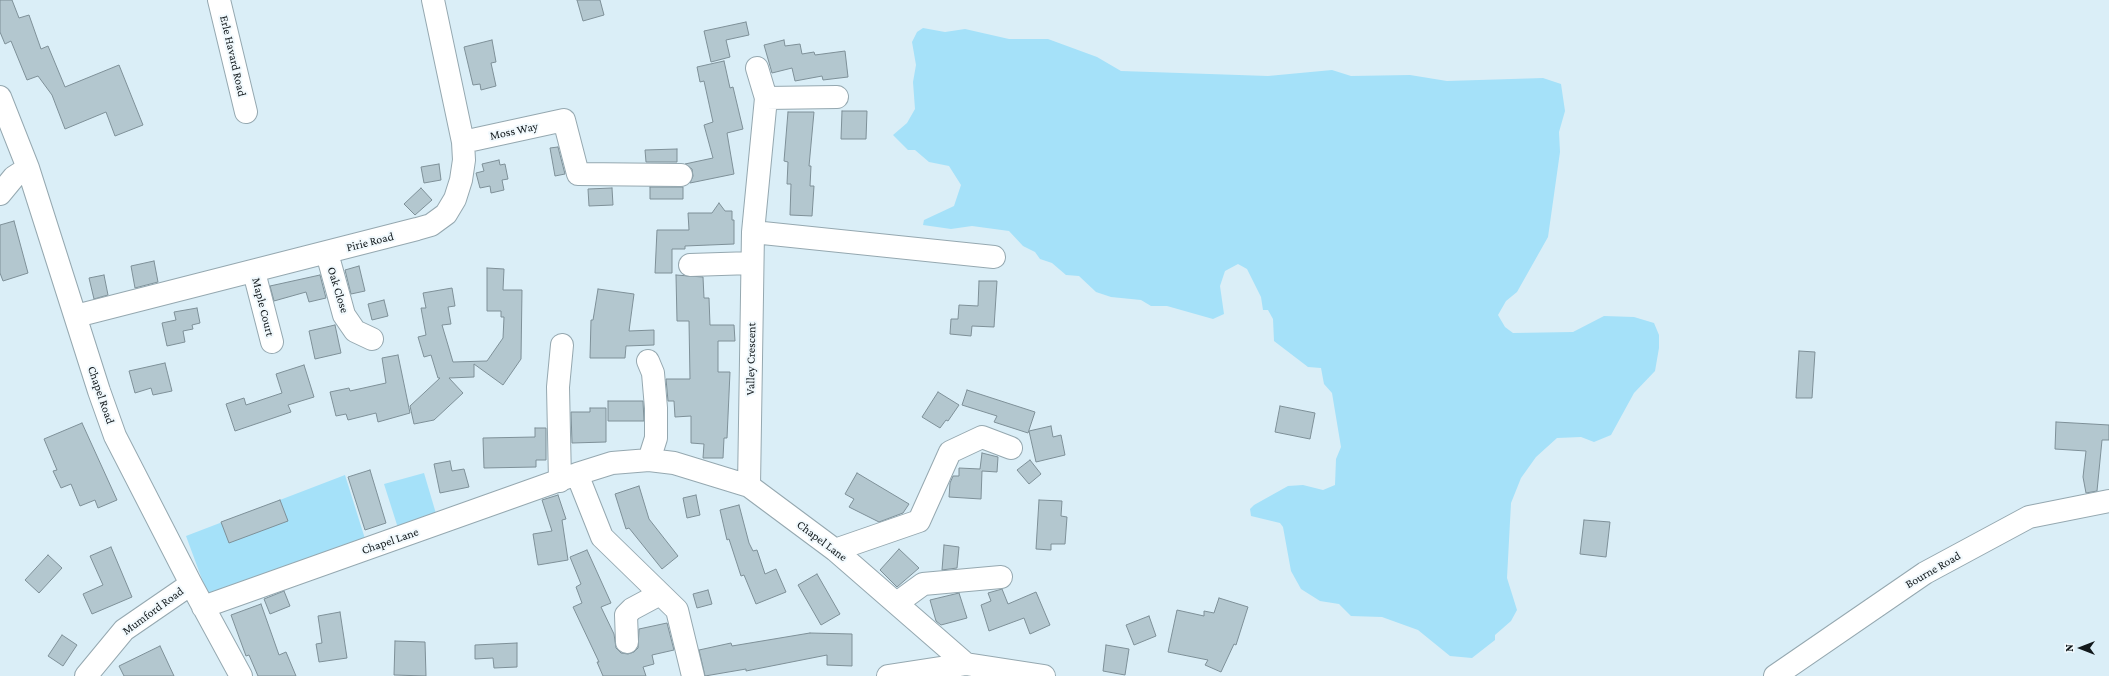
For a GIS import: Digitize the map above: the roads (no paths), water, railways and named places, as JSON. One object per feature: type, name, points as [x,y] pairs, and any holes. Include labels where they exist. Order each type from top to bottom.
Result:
[{"type":"street","name":"Erle Havard Road","points":[[219,0],[246,112]]},
{"type":"street","name":"Pirie Road","points":[[76,316],[254,272],[424,227],[431,225],[446,214],[455,199],[461,180],[464,160],[463,142],[433,0]]},
{"type":"street","name":"Valley Crescent","points":[[749,486],[753,232],[766,98],[757,68]]},
{"type":"street","name":"Chapel Road","points":[[0,97],[28,168],[99,391],[115,436],[203,607],[241,676]]},
{"type":"street","points":[[766,98],[837,97]]},
{"type":"street","name":"Moss Way","points":[[463,142],[564,120],[578,174],[681,174]]},
{"type":"street","points":[[0,194],[14,177],[28,168]]},
{"type":"street","points":[[753,232],[994,257]]},
{"type":"street","name":"Oak Close","points":[[327,253],[344,315],[355,331],[372,339]]},
{"type":"street","points":[[690,265],[752,263]]},
{"type":"street","name":"Maple Court","points":[[254,272],[272,342]]},
{"type":"street","points":[[562,345],[558,387],[569,478],[602,537],[677,610],[693,676]]},
{"type":"street","points":[[648,361],[653,373],[656,408],[656,438],[649,460]]},
{"type":"street","points":[[835,550],[919,521],[950,452],[982,437],[1011,448]]},
{"type":"street","name":"Chapel Lane","points":[[203,607],[612,463],[649,460],[674,463],[749,486],[835,550],[966,664]]},
{"type":"street","name":"Bourne Road","points":[[1775,676],[1925,572],[2029,517],[2109,501]]},
{"type":"street","points":[[897,603],[923,584],[1001,577]]},
{"type":"street","name":"Mumford Road","points":[[86,676],[124,630],[191,584]]},
{"type":"street","points":[[627,642],[626,615],[632,609],[660,594]]},
{"type":"street","points":[[888,676],[966,664],[1044,676]]}]
